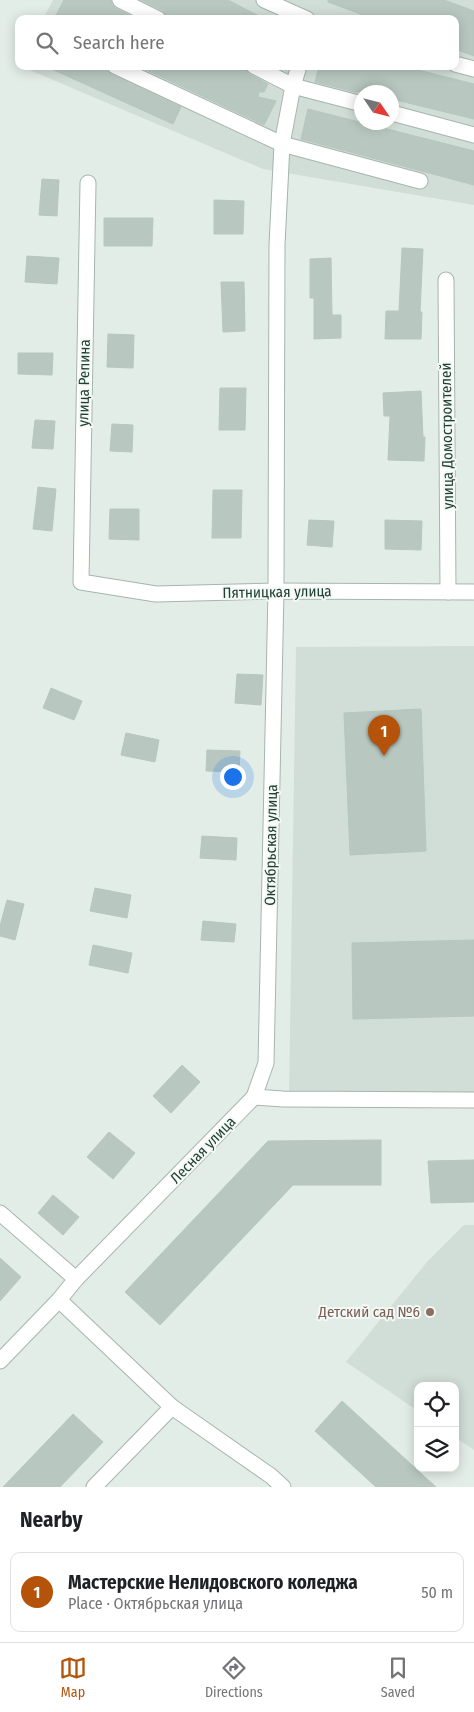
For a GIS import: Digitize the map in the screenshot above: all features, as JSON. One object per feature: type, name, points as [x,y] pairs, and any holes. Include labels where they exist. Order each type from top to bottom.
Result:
[{"type":"street","points":[[120,0],[150,15]]},
{"type":"street","points":[[264,0],[298,15]]},
{"type":"street","points":[[459,65],[474,69]]},
{"type":"street","points":[[124,70],[282,144],[420,181]]},
{"type":"street","points":[[262,70],[293,86],[354,102]]},
{"type":"street","name":"Октябрьская улица","points":[[254,1097],[266,1063],[276,591],[277,244],[282,144],[298,70]]},
{"type":"street","points":[[399,115],[474,135]]},
{"type":"street","name":"улица Репина","points":[[81,582],[88,183]]},
{"type":"street","name":"улица Домостроителей","points":[[446,280],[448,592]]},
{"type":"street","name":"Пятницкая улица","points":[[81,582],[156,594],[276,591],[474,592]]},
{"type":"street","points":[[254,1097],[283,1099],[474,1100]]},
{"type":"street","name":"Лесная улица","points":[[0,1361],[59,1300],[76,1279],[254,1097]]},
{"type":"street","points":[[0,1213],[76,1279]]},
{"type":"street","points":[[59,1300],[172,1407],[271,1476],[283,1487]]},
{"type":"street","points":[[94,1487],[172,1407]]},
{"type":"shaded area","points":[[53,0],[474,0],[474,205],[263,169],[29,70],[459,70],[459,15],[45,15]]},
{"type":"shaded area","points":[[474,646],[474,1092],[289,1094],[296,647]]},
{"type":"shaded area","name":"Детский сад №6","points":[[464,1225],[474,1225],[474,1450],[459,1440],[459,1382],[414,1382],[414,1408],[346,1362],[427,1262]]},
{"type":"building","points":[[64,0],[111,0],[115,8],[129,15],[56,15]]},
{"type":"building","points":[[141,0],[228,0],[257,15],[165,15],[163,11]]},
{"type":"building","points":[[328,0],[444,0],[474,11],[474,56],[459,50],[459,15],[363,15],[328,2]]},
{"type":"building","points":[[54,70],[107,70],[111,74],[181,107],[173,124]]},
{"type":"building","points":[[147,70],[247,70],[249,74],[268,84],[264,92],[259,92],[258,97],[276,101],[264,125]]},
{"type":"building","points":[[318,70],[418,70],[474,84],[474,119],[399,101],[399,85],[354,85],[354,92],[315,82]]},
{"type":"building","points":[[308,109],[354,121],[354,130],[391,130],[474,151],[474,185],[301,139]]},
{"type":"building","points":[[42,179],[59,180],[57,216],[39,215]]},
{"type":"building","points":[[214,200],[244,201],[243,234],[214,234]]},
{"type":"building","points":[[104,218],[153,218],[152,246],[104,246]]},
{"type":"building","points":[[402,248],[423,249],[420,312],[422,312],[421,339],[385,339],[386,311],[399,311]]},
{"type":"building","points":[[27,256],[59,258],[57,284],[25,282]]},
{"type":"building","points":[[331,258],[332,315],[341,315],[341,338],[314,339],[314,298],[310,298],[310,259]]},
{"type":"building","points":[[221,282],[244,282],[245,331],[223,332]]},
{"type":"building","points":[[108,334],[134,335],[133,368],[107,367]]},
{"type":"building","points":[[18,353],[53,353],[52,375],[18,374]]},
{"type":"building","points":[[220,388],[246,388],[245,430],[219,430]]},
{"type":"building","points":[[421,391],[423,437],[425,437],[424,461],[388,460],[390,416],[384,416],[383,393]]},
{"type":"building","points":[[35,420],[55,421],[53,449],[32,448]]},
{"type":"building","points":[[112,424],[133,425],[132,452],[110,451]]},
{"type":"building","points":[[38,487],[56,489],[52,531],[33,529]]},
{"type":"building","points":[[213,490],[242,490],[241,538],[212,538]]},
{"type":"building","points":[[110,509],[139,509],[139,540],[109,539]]},
{"type":"building","points":[[309,520],[334,521],[332,547],[307,545]]},
{"type":"building","points":[[385,520],[422,521],[421,550],[385,549]]},
{"type":"building","points":[[237,674],[263,675],[261,705],[235,703]]},
{"type":"building","points":[[51,688],[82,701],[74,720],[43,708]]},
{"type":"building","points":[[421,709],[426,851],[350,855],[344,713]]},
{"type":"building","points":[[126,733],[159,740],[155,762],[121,755]]},
{"type":"building","points":[[207,750],[240,751],[239,772],[206,771]]},
{"type":"building","points":[[202,836],[237,838],[236,860],[200,858]]},
{"type":"building","points":[[95,888],[131,895],[127,918],[90,911]]},
{"type":"building","points":[[7,900],[24,904],[15,940],[0,936],[0,926]]},
{"type":"building","points":[[203,921],[236,924],[234,942],[201,940]]},
{"type":"building","points":[[474,940],[474,1016],[353,1019],[352,943]]},
{"type":"building","points":[[93,945],[132,953],[128,973],[89,965]]},
{"type":"building","points":[[182,1065],[200,1082],[171,1113],[153,1096]]},
{"type":"building","points":[[109,1132],[135,1153],[113,1179],[87,1157]]},
{"type":"building","points":[[381,1140],[381,1185],[293,1185],[160,1325],[125,1292],[268,1141]]},
{"type":"building","points":[[474,1160],[474,1202],[431,1203],[428,1161]]},
{"type":"building","points":[[53,1195],[79,1217],[63,1235],[38,1213]]},
{"type":"building","points":[[0,1258],[21,1277],[0,1301]]},
{"type":"building","points":[[342,1401],[414,1467],[414,1472],[420,1472],[436,1487],[376,1487],[315,1431]]},
{"type":"building","points":[[73,1414],[103,1442],[60,1487],[3,1487]]},
{"type":"place","name":"Мастерские Нелидовского коледжа","points":[[384,756]]},
{"type":"place","name":"Детский сад №6","points":[[430,1312]]}]
